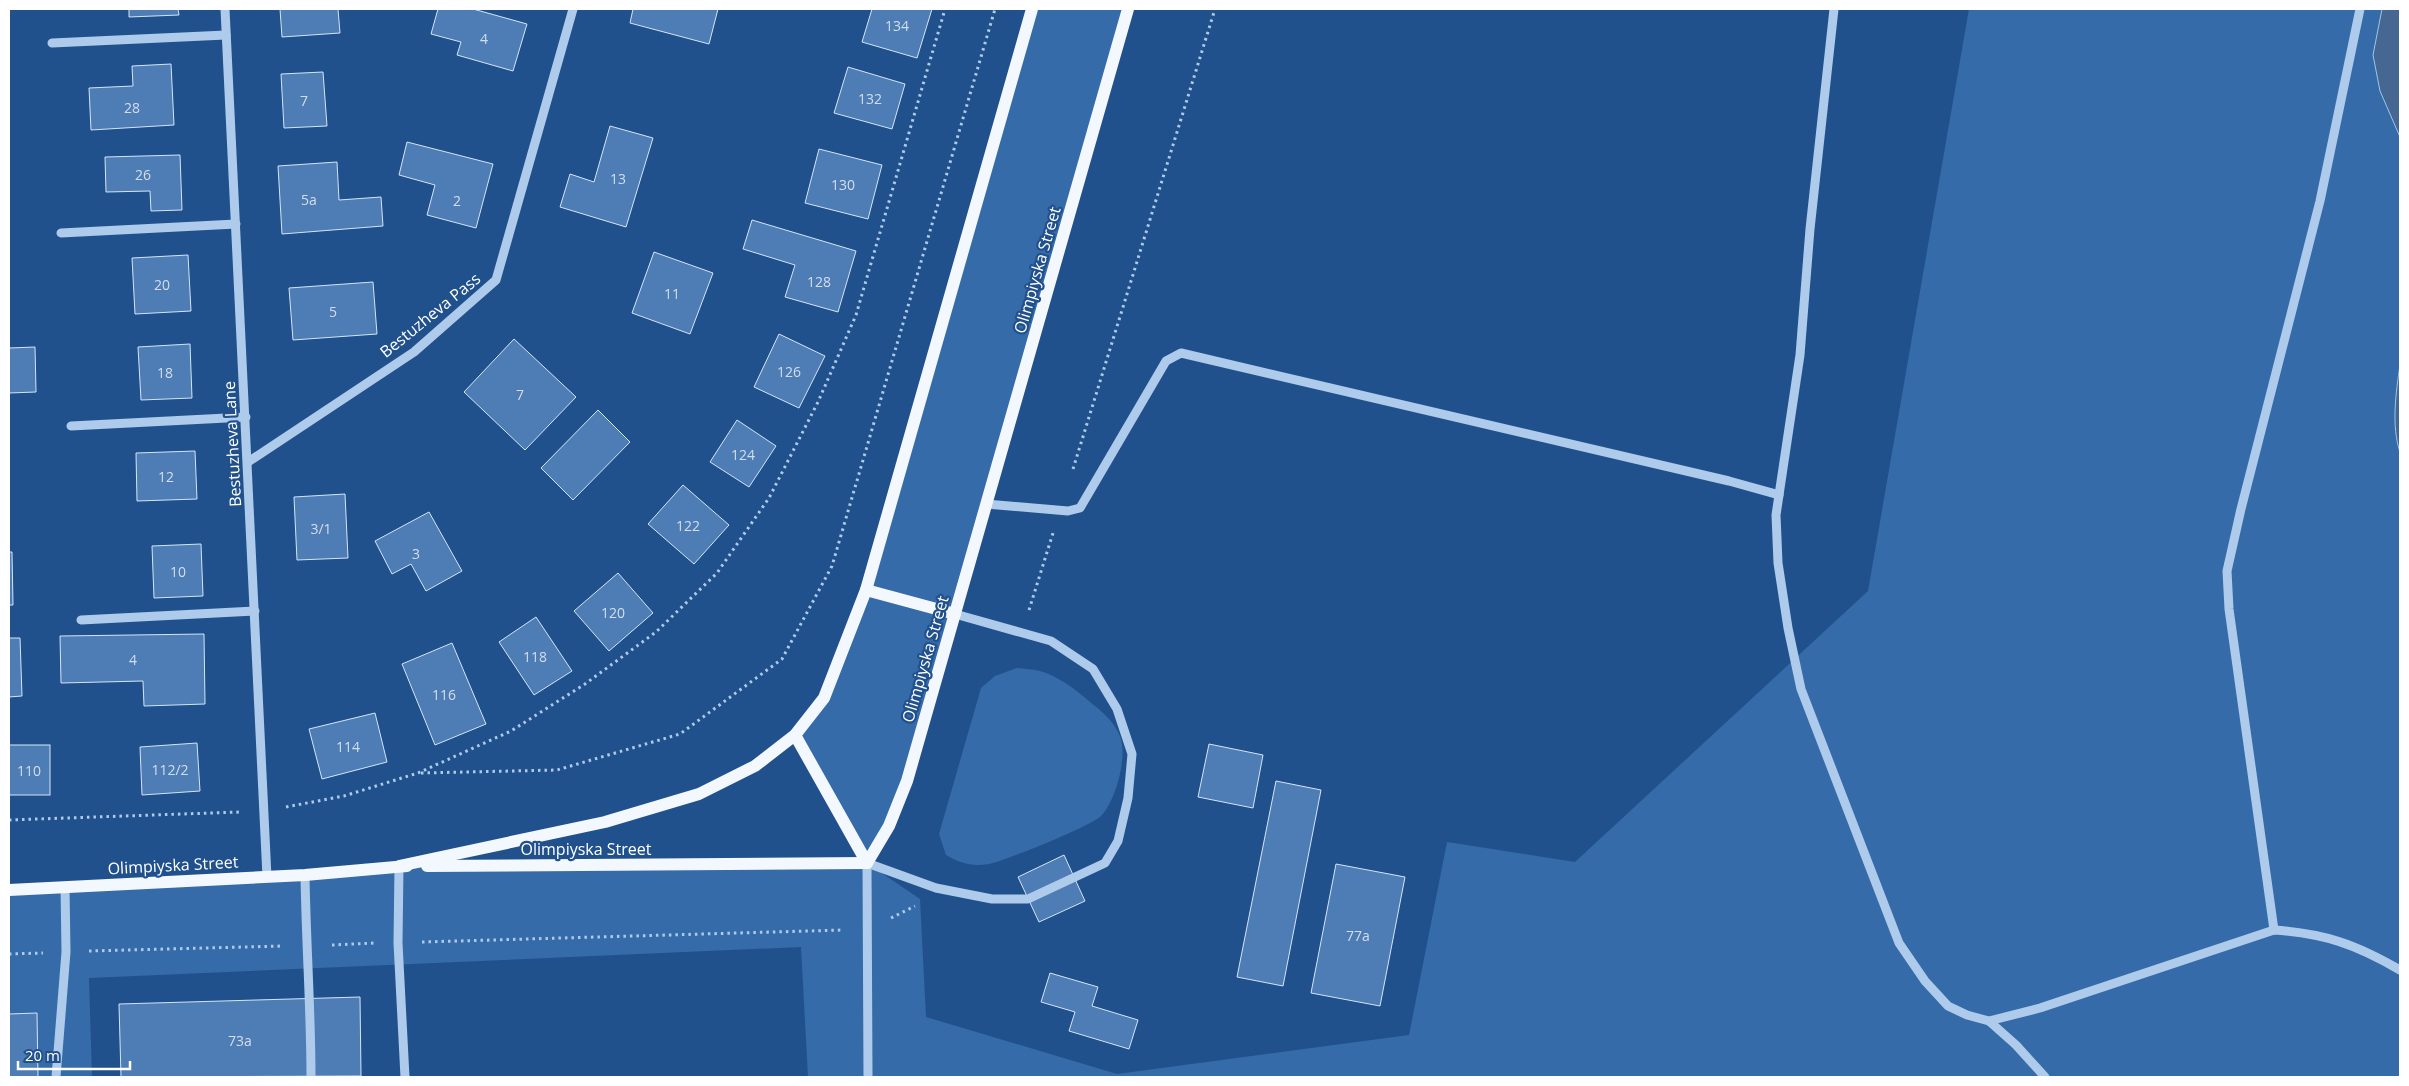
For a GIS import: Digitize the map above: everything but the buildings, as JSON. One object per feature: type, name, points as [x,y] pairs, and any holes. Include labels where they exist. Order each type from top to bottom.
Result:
[{"type":"main road","name":"Olimpiyska Street","points":[[399,866],[605,822],[699,794],[755,766],[795,735],[824,698],[866,590],[1032,9]]},
{"type":"main road","name":"Olimpiyska Street","points":[[9,890],[305,876],[399,866],[867,863],[889,826],[907,781],[1128,9]]},
{"type":"main road","points":[[866,590],[955,614]]},
{"type":"main road","points":[[795,735],[867,863]]},
{"type":"street","name":"Bestuzheva Lane","points":[[225,9],[267,877]]},
{"type":"street","name":"Bestuzheva Pass","points":[[248,462],[414,352],[496,280],[573,9]]},
{"type":"street","points":[[1834,9],[1810,230],[1800,355],[1776,515],[1778,563],[1788,628],[1801,689],[1899,943],[1925,981],[1948,1006],[1967,1015],[1990,1022],[2016,1045],[2045,1077]]},
{"type":"street","points":[[2274,930],[2229,609],[2227,571],[2241,509],[2320,201],[2360,9]]},
{"type":"street","points":[[52,43],[226,34]]},
{"type":"street","points":[[61,233],[236,224]]},
{"type":"street","points":[[986,504],[1068,512],[1080,508],[1087,500],[1166,361],[1181,353],[1729,481],[1779,496]]},
{"type":"street","points":[[71,426],[246,417]]},
{"type":"street","points":[[81,620],[255,611]]},
{"type":"street","points":[[868,1077],[867,863],[948,890],[992,899],[1028,899],[1105,863],[1118,841],[1128,798],[1132,754],[1117,709],[1093,668],[1052,641],[955,614]]},
{"type":"street","points":[[399,866],[398,943],[405,1077]]},
{"type":"street","points":[[305,876],[306,945],[311,999],[310,1077]]},
{"type":"street","points":[[56,1077],[66,952],[65,887]]},
{"type":"street","points":[[1990,1022],[2040,1008],[2274,930],[2309,932],[2344,942],[2400,970]]},
{"type":"path","points":[[9,820],[265,811],[344,796],[418,773],[511,731],[585,684],[656,632],[717,574],[764,506],[818,402],[856,315],[945,9]]},
{"type":"path","points":[[418,773],[558,770],[680,734],[782,659],[832,566],[996,9]]},
{"type":"path","points":[[1022,633],[1215,9]]},
{"type":"path","points":[[9,954],[868,929],[948,890]]},
{"type":"shaded area","points":[[1032,9],[1128,9],[907,781],[867,863],[920,899],[926,1017],[1117,1074],[1409,1035],[1447,842],[1575,862],[1868,591],[1969,9],[2400,9],[2400,1077],[808,1077],[801,947],[89,978],[92,1077],[9,1077],[9,889],[399,866],[866,863],[795,735],[841,658]]},
{"type":"shaded area","points":[[2382,9],[2400,9],[2400,137],[2380,91],[2373,55]]},
{"type":"shaded area","points":[[2400,365],[2400,452],[2395,420]]},
{"type":"shaded area","points":[[1017,668],[1047,673],[1067,684],[1099,709],[1114,725],[1122,742],[1123,753],[1116,788],[1112,800],[1106,809],[1094,821],[1012,857],[983,865],[966,864],[946,855],[939,834],[981,688],[995,676]]}]
